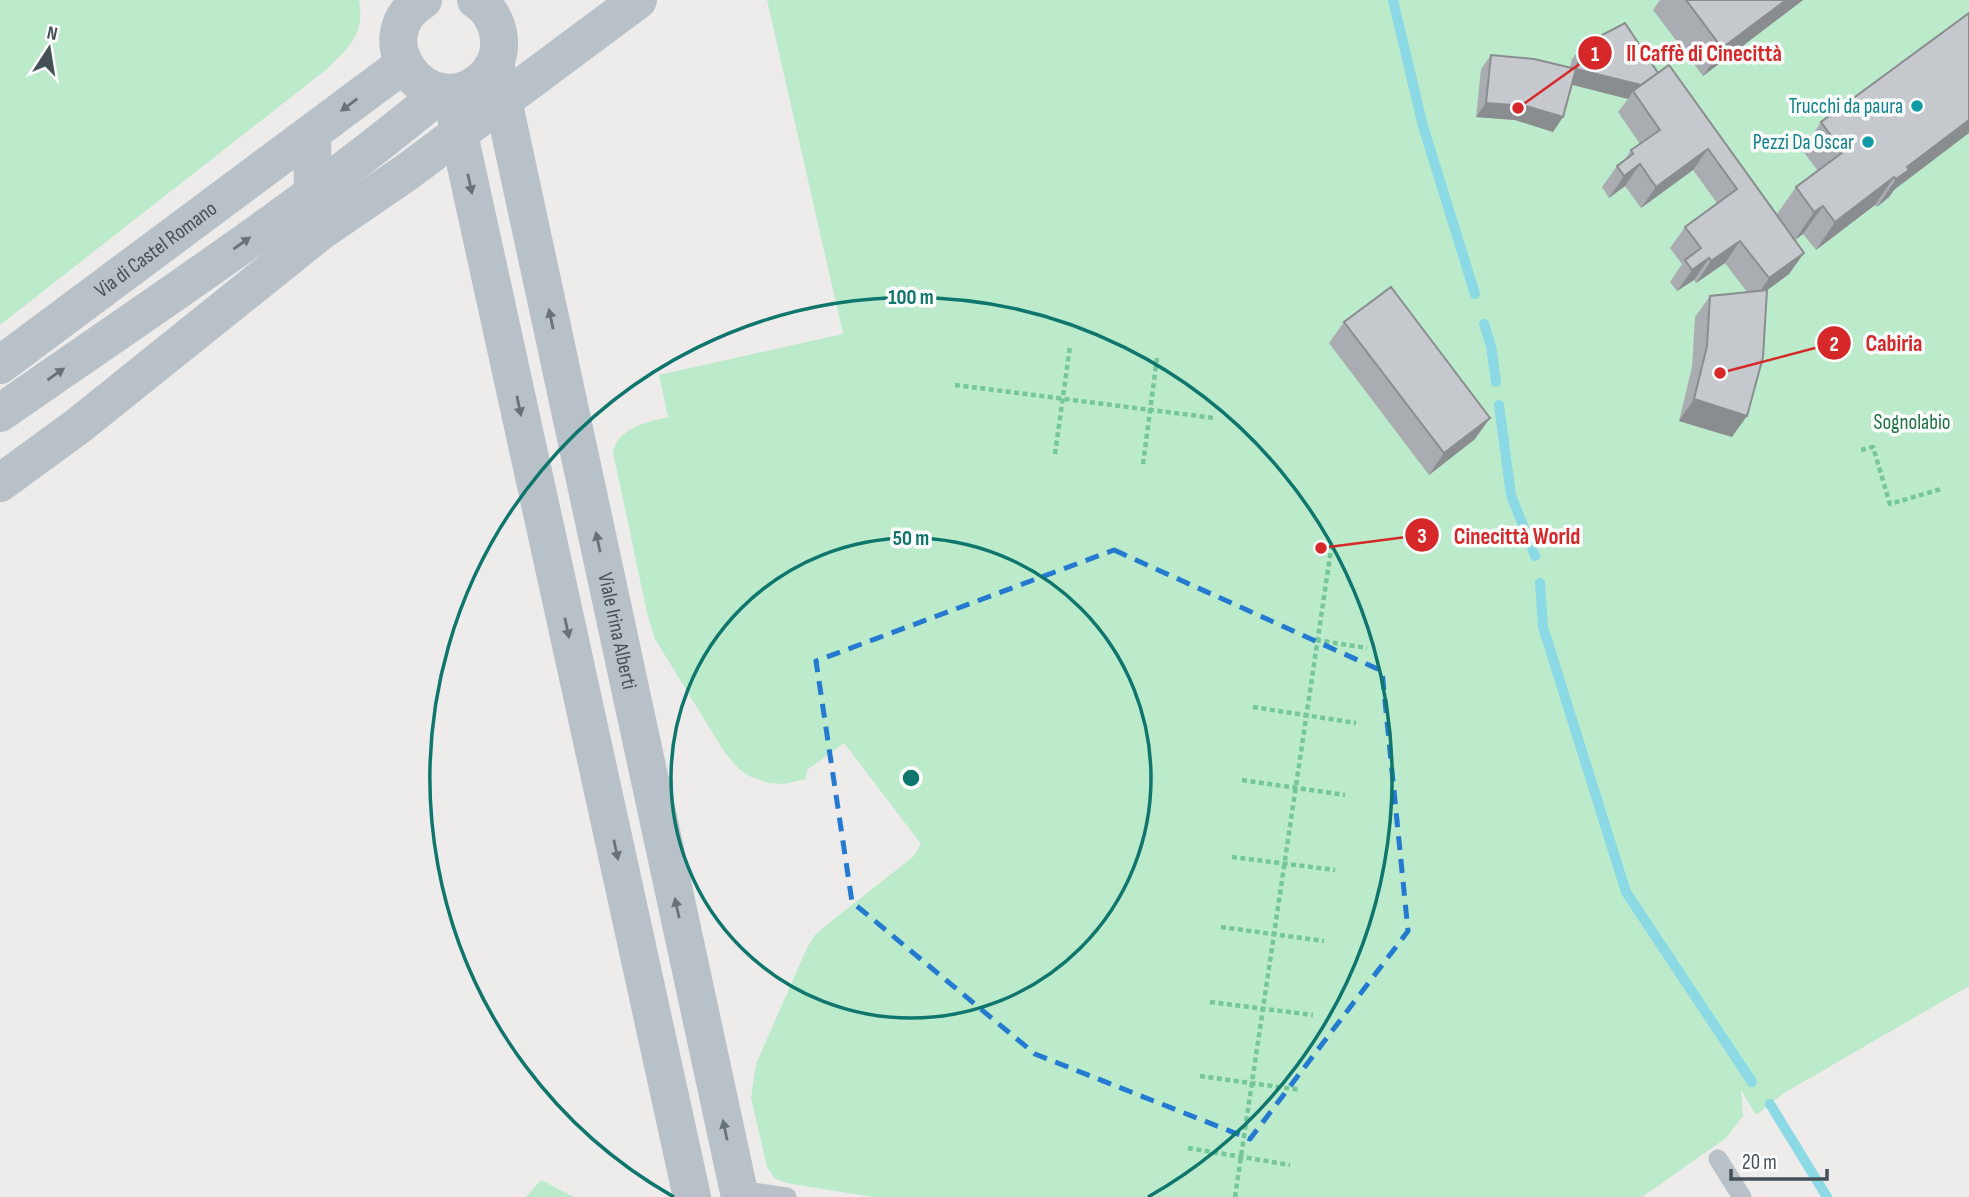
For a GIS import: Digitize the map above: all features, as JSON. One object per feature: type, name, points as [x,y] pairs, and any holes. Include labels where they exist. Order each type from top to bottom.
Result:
[{"type":"street","points":[[0,483],[78,426],[321,231],[459,134],[638,0]]},
{"type":"street","points":[[418,2],[403,22],[399,43],[404,64],[419,83],[447,92],[466,90],[478,84],[495,64]]},
{"type":"street","name":"Viale Irina Alberti","points":[[492,5],[499,38],[495,64],[739,1194]]},
{"type":"street","name":"Via di Castel Romano","points":[[0,365],[404,64]]},
{"type":"street","points":[[447,92],[459,134],[692,1197]]},
{"type":"street","points":[[0,413],[313,194],[447,92]]},
{"type":"street","points":[[312,133],[313,194],[321,231]]},
{"type":"lane","points":[[1718,1159],[1742,1197]]},
{"type":"lane","points":[[739,1194],[788,1197]]},
{"type":"path","points":[[1055,454],[1070,346]]},
{"type":"path","points":[[1143,464],[1157,358]]},
{"type":"path","points":[[955,385],[1214,418]]},
{"type":"path","points":[[1861,450],[1873,447],[1890,504],[1941,489]]},
{"type":"path","points":[[1236,1197],[1332,543]]},
{"type":"path","points":[[1317,640],[1367,648]]},
{"type":"path","points":[[1253,707],[1356,723]]},
{"type":"path","points":[[1242,780],[1345,794]]},
{"type":"path","points":[[1232,857],[1335,870]]},
{"type":"path","points":[[1221,928],[1324,941]]},
{"type":"path","points":[[1210,1002],[1313,1015]]},
{"type":"path","points":[[1200,1076],[1301,1090]]},
{"type":"path","points":[[1188,1148],[1290,1165]]},
{"type":"highlighted area","points":[[1114,550],[1382,671],[1408,931],[1250,1139],[1035,1054],[852,902],[816,661]]},
{"type":"green space","points":[[0,0],[359,0],[360,22],[354,39],[327,69],[0,325]]},
{"type":"green space","name":"Sognolabio","points":[[767,0],[1969,0],[1969,986],[1784,1093],[1756,1115],[1741,1090],[1743,1116],[1726,1138],[1642,1197],[873,1197],[786,1183],[774,1178],[767,1167],[751,1098],[756,1064],[807,948],[814,936],[829,923],[914,856],[921,844],[844,743],[807,770],[806,779],[784,784],[768,783],[749,776],[725,753],[655,639],[647,613],[613,452],[616,444],[627,432],[668,417],[659,375],[843,334]]},
{"type":"green space","points":[[541,1180],[574,1197],[526,1197]]},
{"type":"building","points":[[1686,0],[1786,0],[1722,48]]},
{"type":"building","points":[[1969,13],[1969,120],[1907,167],[1909,170],[1896,179],[1894,177],[1835,222],[1823,206],[1814,212],[1796,187],[1843,152],[1821,122]]},
{"type":"building","points":[[1625,23],[1658,73],[1641,85],[1576,69],[1583,45]]},
{"type":"building","points":[[1491,55],[1534,59],[1576,69],[1563,117],[1526,106],[1486,103]]},
{"type":"building","points":[[1669,65],[1804,253],[1769,278],[1740,241],[1711,261],[1709,258],[1692,270],[1685,260],[1701,248],[1685,227],[1737,189],[1708,149],[1656,187],[1640,164],[1624,176],[1617,166],[1633,154],[1631,150],[1660,130],[1633,91]]},
{"type":"building","points":[[1391,287],[1490,418],[1444,453],[1344,322]]},
{"type":"building","points":[[1767,290],[1763,357],[1747,416],[1694,399],[1707,346],[1710,296]]},
{"type":"waterway","points":[[1393,0],[1423,126],[1475,294]]},
{"type":"waterway","points":[[1484,324],[1491,346],[1496,382]]},
{"type":"waterway","points":[[1499,405],[1511,495],[1535,556]]},
{"type":"waterway","points":[[1540,583],[1543,627],[1626,892],[1752,1082]]},
{"type":"waterway","points":[[1770,1104],[1827,1197]]},
{"type":"place","name":"Trucchi da paura","points":[[1917,106]]},
{"type":"place","name":"Il Caffè di Cinecittà","points":[[1518,108]]},
{"type":"place","name":"Pezzi Da Oscar","points":[[1868,142]]},
{"type":"place","name":"Cabiria","points":[[1720,373]]},
{"type":"place","name":"Cinecittà World","points":[[1321,548]]}]
